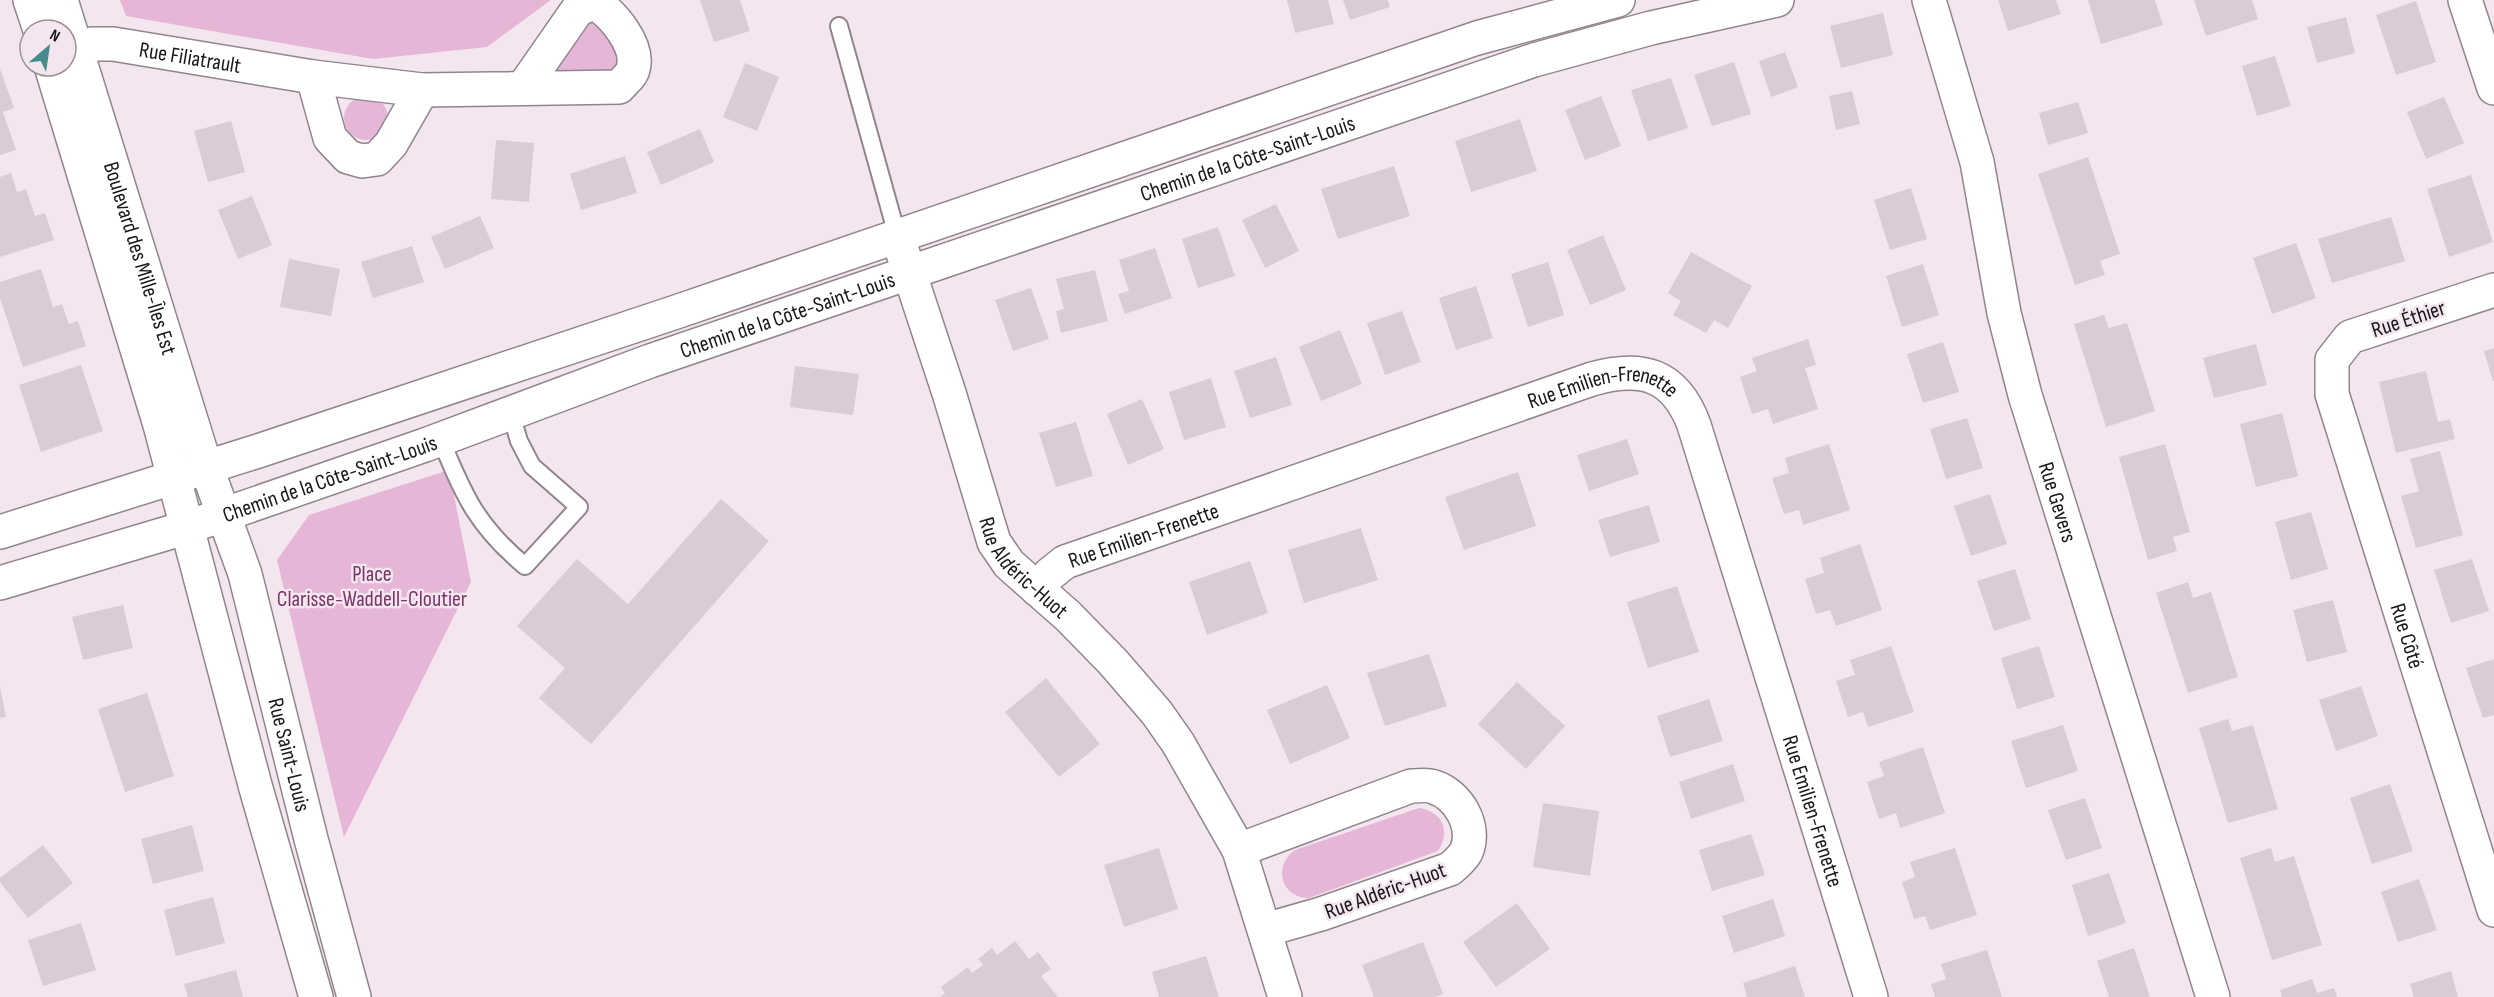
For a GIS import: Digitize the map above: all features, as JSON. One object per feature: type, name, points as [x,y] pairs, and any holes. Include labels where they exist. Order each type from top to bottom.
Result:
[{"type":"street","points":[[30,0],[36,18]]},
{"type":"street","name":"Boulevard des Mille-Îles Est","points":[[61,0],[62,18]]},
{"type":"street","name":"Chemin de la Côte-Saint-Louis","points":[[0,532],[174,479],[676,312],[1477,38],[1618,0]]},
{"type":"street","name":"Chemin de la Côte-Saint-Louis","points":[[0,583],[188,527],[441,440],[650,361],[1488,75],[1576,47],[1660,25],[1777,0]]},
{"type":"street","name":"Rue Gevers","points":[[1929,0],[1977,162],[2004,313],[2025,395],[2213,997]]},
{"type":"street","points":[[2466,0],[2494,88]]},
{"type":"street","points":[[1567,12],[1576,47]]},
{"type":"street","name":"Rue Filiatrault","points":[[78,50],[92,44],[113,44],[314,78],[422,90],[523,88]]},
{"type":"street","name":"Boulevard des Mille-Îles Est","points":[[70,78],[188,527]]},
{"type":"street","name":"Boulevard des Mille-Îles Est","points":[[72,78],[206,468],[224,514]]},
{"type":"street","points":[[314,78],[330,138],[348,157],[362,161],[377,159],[391,144],[422,90]]},
{"type":"street","name":"Rue Aldéric-Huot","points":[[897,235],[949,393],[994,542],[1009,564],[1086,634],[1157,713],[1201,779],[1239,850],[1285,997]]},
{"type":"street","name":"Rue Éthier","points":[[2332,360],[2350,337],[2494,290]]},
{"type":"street","name":"Rue Côté","points":[[2332,360],[2332,394],[2494,910]]},
{"type":"street","name":"Rue Emilien-Frenette","points":[[1037,589],[1065,562],[1592,379],[1627,371],[1657,378],[1667,384],[1686,405],[1694,425],[1871,997]]},
{"type":"street","name":"Rue Saint-Louis","points":[[224,514],[245,574],[311,839],[354,997]]},
{"type":"street","name":"Rue Saint-Louis","points":[[188,527],[255,785],[316,997]]},
{"type":"street","name":"Rue Aldéric-Huot","points":[[1239,850],[1411,786],[1434,787],[1452,796],[1464,815],[1468,828],[1467,849],[1459,861],[1450,868],[1321,914],[1265,930]]},
{"type":"lane","points":[[839,26],[897,235]]},
{"type":"lane","points":[[441,440],[472,507],[488,531],[525,566],[579,507],[532,466],[519,441],[511,414]]},
{"type":"green space","points":[[120,0],[551,0],[487,47],[373,59],[126,16]]},
{"type":"green space","points":[[593,13],[627,55],[617,79],[542,78]]},
{"type":"green space","points":[[366,96],[381,103],[388,118],[381,133],[366,140],[351,133],[344,118],[351,103]]},
{"type":"green space","name":"Place Clarisse-Waddell-Cloutier","points":[[449,470],[471,582],[344,837],[277,560],[309,515]]},
{"type":"green space","points":[[1419,808],[1434,814],[1442,824],[1444,836],[1438,851],[1309,898],[1299,897],[1286,887],[1282,872],[1288,856],[1295,850]]},
{"type":"building","points":[[700,0],[740,0],[750,31],[714,42]]},
{"type":"building","points":[[1287,0],[1328,0],[1334,24],[1295,33]]},
{"type":"building","points":[[1343,0],[1388,0],[1390,7],[1350,20]]},
{"type":"building","points":[[1998,0],[2056,0],[2061,14],[2008,31]]},
{"type":"building","points":[[2088,0],[2155,0],[2163,25],[2101,44]]},
{"type":"building","points":[[2194,0],[2252,0],[2258,19],[2206,36]]},
{"type":"building","points":[[2416,1],[2436,62],[2396,75],[2376,15]]},
{"type":"building","points":[[1883,13],[1893,55],[1841,68],[1830,26]]},
{"type":"building","points":[[2346,17],[2355,53],[2317,63],[2307,27]]},
{"type":"building","points":[[1785,52],[1798,87],[1771,97],[1759,61]]},
{"type":"building","points":[[2275,56],[2291,106],[2257,116],[2242,66]]},
{"type":"building","points":[[1734,62],[1751,114],[1712,126],[1694,75]]},
{"type":"building","points":[[745,63],[779,77],[757,131],[723,117]]},
{"type":"building","points":[[0,69],[14,108],[3,112],[16,150],[0,155]]},
{"type":"building","points":[[1671,78],[1688,128],[1648,141],[1631,90]]},
{"type":"building","points":[[1852,91],[1860,124],[1836,130],[1829,96]]},
{"type":"building","points":[[1601,96],[1621,146],[1585,160],[1565,110]]},
{"type":"building","points":[[2444,97],[2464,143],[2426,159],[2407,112]]},
{"type":"building","points":[[2078,102],[2088,133],[2048,145],[2039,113]]},
{"type":"building","points":[[1520,119],[1537,171],[1471,192],[1455,141]]},
{"type":"building","points":[[231,121],[245,172],[208,182],[194,131]]},
{"type":"building","points":[[700,129],[714,162],[661,185],[647,152]]},
{"type":"building","points":[[496,140],[534,143],[529,202],[491,199]]},
{"type":"building","points":[[625,156],[637,193],[581,210],[570,174]]},
{"type":"building","points":[[2088,157],[2120,254],[2100,261],[2105,275],[2075,285],[2038,174]]},
{"type":"building","points":[[1394,166],[1410,216],[1338,239],[1321,189]]},
{"type":"building","points":[[11,173],[17,192],[26,189],[35,216],[45,213],[54,240],[0,257],[0,177]]},
{"type":"building","points":[[2471,175],[2493,242],[2449,257],[2427,189]]},
{"type":"building","points":[[1911,188],[1927,239],[1890,250],[1874,200]]},
{"type":"building","points":[[252,196],[272,245],[238,259],[218,210]]},
{"type":"building","points":[[1276,204],[1299,251],[1265,268],[1242,220]]},
{"type":"building","points":[[480,216],[494,248],[445,269],[431,237]]},
{"type":"building","points":[[2391,217],[2405,261],[2332,283],[2318,239]]},
{"type":"building","points":[[1218,227],[1235,276],[1198,288],[1182,239]]},
{"type":"building","points":[[1603,235],[1626,290],[1590,305],[1567,250]]},
{"type":"building","points":[[2296,243],[2316,298],[2272,314],[2253,258]]},
{"type":"building","points":[[412,246],[424,282],[373,298],[361,262]]},
{"type":"building","points":[[1155,248],[1172,298],[1125,314],[1118,294],[1129,291],[1119,260]]},
{"type":"building","points":[[1691,252],[1752,286],[1728,328],[1714,320],[1706,333],[1673,315],[1681,301],[1668,293]]},
{"type":"building","points":[[289,259],[340,269],[331,316],[280,307]]},
{"type":"building","points":[[1548,262],[1564,315],[1528,327],[1511,274]]},
{"type":"building","points":[[1923,264],[1939,315],[1902,327],[1886,276]]},
{"type":"building","points":[[41,269],[53,307],[62,304],[69,324],[78,321],[86,346],[23,367],[0,298],[0,282]]},
{"type":"building","points":[[1095,270],[1108,321],[1061,333],[1056,311],[1064,309],[1056,279]]},
{"type":"building","points":[[1476,286],[1493,338],[1456,350],[1439,298]]},
{"type":"building","points":[[1031,288],[1049,339],[1013,351],[995,300]]},
{"type":"building","points":[[1402,311],[1421,362],[1385,375],[1367,323]]},
{"type":"building","points":[[2104,315],[2109,328],[2127,323],[2155,411],[2106,427],[2074,324]]},
{"type":"building","points":[[1340,330],[1362,384],[1321,401],[1299,347]]},
{"type":"building","points":[[1808,339],[1816,365],[1805,368],[1818,409],[1773,424],[1768,409],[1752,414],[1740,377],[1757,371],[1752,358]]},
{"type":"building","points":[[1943,342],[1959,392],[1923,403],[1907,354]]},
{"type":"building","points":[[2256,344],[2267,385],[2214,398],[2203,358]]},
{"type":"building","points":[[2494,348],[2494,381],[2493,381],[2484,351]]},
{"type":"building","points":[[1276,357],[1292,405],[1250,418],[1234,371]]},
{"type":"building","points":[[81,365],[103,431],[41,452],[19,385]]},
{"type":"building","points":[[795,366],[859,374],[853,415],[790,407]]},
{"type":"building","points":[[2426,371],[2438,422],[2450,419],[2455,439],[2396,453],[2379,382]]},
{"type":"building","points":[[1211,378],[1226,427],[1184,440],[1169,392]]},
{"type":"building","points":[[1142,399],[1164,449],[1128,465],[1107,414]]},
{"type":"building","points":[[2282,413],[2298,476],[2256,487],[2240,424]]},
{"type":"building","points":[[1967,418],[1983,468],[1946,479],[1930,429]]},
{"type":"building","points":[[1076,422],[1093,476],[1056,487],[1039,433]]},
{"type":"building","points":[[1627,439],[1639,474],[1589,491],[1577,455]]},
{"type":"building","points":[[1829,444],[1850,510],[1803,525],[1799,510],[1784,514],[1772,478],[1789,473],[1785,458]]},
{"type":"building","points":[[2165,444],[2190,532],[2173,537],[2177,551],[2148,560],[2119,457]]},
{"type":"building","points":[[2440,451],[2463,535],[2416,548],[2401,496],[2419,491],[2410,459]]},
{"type":"building","points":[[1518,472],[1536,526],[1464,550],[1445,497]]},
{"type":"building","points":[[1990,494],[2007,544],[1971,556],[1954,506]]},
{"type":"building","points":[[721,499],[769,541],[591,744],[539,698],[565,668],[517,626],[577,559],[628,604]]},
{"type":"building","points":[[1649,505],[1660,542],[1610,557],[1598,520]]},
{"type":"building","points":[[2311,512],[2328,569],[2291,580],[2275,522]]},
{"type":"building","points":[[1361,528],[1378,580],[1304,603],[1288,550]]},
{"type":"building","points":[[1860,544],[1882,610],[1836,626],[1830,610],[1816,614],[1805,579],[1824,573],[1820,558]]},
{"type":"building","points":[[2472,559],[2489,611],[2451,623],[2434,570]]},
{"type":"building","points":[[1250,561],[1268,613],[1207,635],[1189,582]]},
{"type":"building","points":[[2015,569],[2031,619],[1994,631],[1977,581]]},
{"type":"building","points":[[2188,582],[2193,598],[2211,592],[2238,677],[2188,693],[2156,593]]},
{"type":"building","points":[[1677,586],[1699,652],[1648,668],[1627,602]]},
{"type":"building","points":[[2333,600],[2347,652],[2307,662],[2293,610]]},
{"type":"building","points":[[123,605],[133,648],[83,660],[72,617]]},
{"type":"building","points":[[1891,646],[1914,712],[1868,727],[1863,712],[1848,717],[1836,681],[1855,675],[1850,660]]},
{"type":"building","points":[[2039,646],[2055,697],[2017,709],[2001,658]]},
{"type":"building","points":[[1429,654],[1447,706],[1385,726],[1367,673]]},
{"type":"building","points":[[2494,659],[2494,715],[2483,718],[2466,668]]},
{"type":"building","points":[[1046,678],[1100,744],[1059,777],[1005,712]]},
{"type":"building","points":[[1517,682],[1565,726],[1526,769],[1478,724]]},
{"type":"building","points":[[1327,685],[1350,738],[1290,764],[1267,710]]},
{"type":"building","points":[[2361,686],[2378,736],[2336,751],[2319,700]]},
{"type":"building","points":[[0,687],[6,717],[0,718]]},
{"type":"building","points":[[147,693],[174,776],[125,792],[98,709]]},
{"type":"building","points":[[1709,699],[1723,741],[1670,757],[1657,716]]},
{"type":"building","points":[[2228,719],[2232,731],[2253,725],[2278,809],[2228,823],[2199,728]]},
{"type":"building","points":[[2063,725],[2078,771],[2026,788],[2011,741]]},
{"type":"building","points":[[1923,747],[1945,813],[1900,828],[1896,813],[1879,819],[1867,782],[1884,776],[1879,762]]},
{"type":"building","points":[[1733,764],[1745,801],[1691,819],[1679,782]]},
{"type":"building","points":[[2390,784],[2413,851],[2372,864],[2350,798]]},
{"type":"building","points":[[2085,798],[2102,848],[2066,860],[2048,810]]},
{"type":"building","points":[[1543,803],[1599,811],[1590,876],[1533,867]]},
{"type":"building","points":[[192,825],[204,871],[153,884],[141,839]]},
{"type":"building","points":[[1751,834],[1765,875],[1712,891],[1699,850]]},
{"type":"building","points":[[43,845],[73,883],[28,918],[0,882],[0,878]]},
{"type":"building","points":[[1159,848],[1178,909],[1124,927],[1104,865]]},
{"type":"building","points":[[1955,848],[1977,915],[1930,930],[1925,916],[1914,919],[1902,882],[1915,877],[1910,862]]},
{"type":"building","points":[[2271,848],[2275,862],[2294,856],[2322,945],[2272,960],[2240,858]]},
{"type":"building","points":[[2109,873],[2126,923],[2088,936],[2072,885]]},
{"type":"building","points":[[2419,879],[2437,930],[2398,942],[2381,892]]},
{"type":"building","points":[[213,897],[225,943],[176,956],[164,910]]},
{"type":"building","points":[[1773,899],[1785,936],[1734,953],[1722,916]]},
{"type":"building","points":[[1517,903],[1550,949],[1496,987],[1463,942]]},
{"type":"building","points":[[81,923],[96,970],[43,986],[28,940]]},
{"type":"building","points":[[1015,941],[1029,959],[1038,952],[1051,969],[1041,976],[1058,997],[940,997],[945,993],[941,987],[968,967],[972,973],[983,965],[978,959],[992,948],[997,955]]},
{"type":"building","points":[[1423,942],[1443,994],[1435,997],[1374,997],[1362,965]]},
{"type":"building","points":[[2134,948],[2150,997],[2109,997],[2097,961]]},
{"type":"building","points":[[1987,950],[2002,997],[1935,997],[1931,984],[1946,979],[1941,964]]},
{"type":"building","points":[[1206,956],[1219,997],[1159,997],[1152,972]]},
{"type":"building","points":[[1795,966],[1805,997],[1747,997],[1743,983]]},
{"type":"building","points":[[236,970],[243,997],[188,997],[184,984]]},
{"type":"building","points":[[2451,971],[2458,997],[2414,997],[2410,984]]},
{"type":"building","points":[[2312,979],[2317,993],[2334,988],[2337,997],[2282,997],[2280,990]]}]
